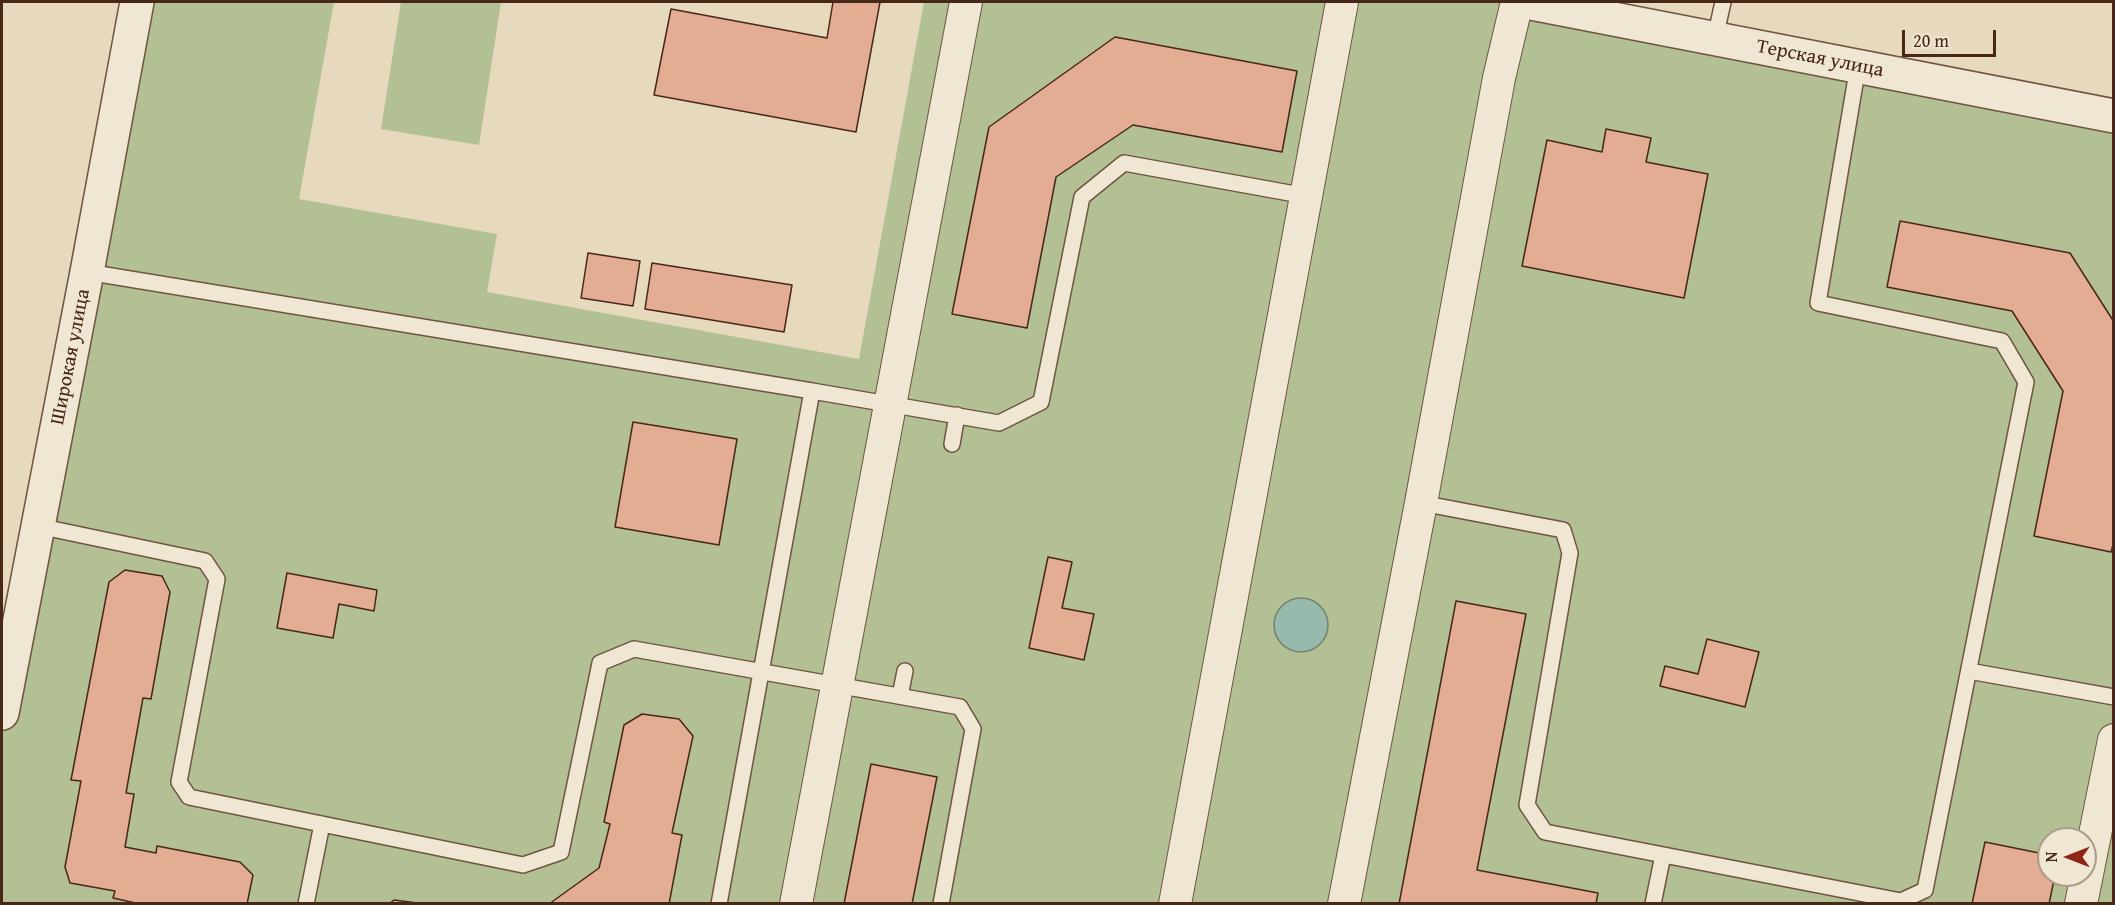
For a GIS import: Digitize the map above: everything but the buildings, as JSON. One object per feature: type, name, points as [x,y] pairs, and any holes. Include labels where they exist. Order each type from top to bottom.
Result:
[{"type":"street","name":"Широкая улица","points":[[2,713],[137,2]]},
{"type":"street","points":[[796,903],[966,2]]},
{"type":"street","points":[[1174,903],[1342,2]]},
{"type":"street","points":[[1344,903],[1421,503],[1499,78],[1517,2]]},
{"type":"street","name":"Терская улица","points":[[1526,2],[2114,116]]},
{"type":"street","points":[[2081,903],[2114,740]]},
{"type":"lane","points":[[1715,38],[1723,2]]},
{"type":"lane","points":[[1421,503],[1563,530],[1570,553],[1527,805],[1545,832],[1901,901],[1925,891],[2026,382],[2002,341],[1818,303],[1858,66]]},
{"type":"lane","points":[[87,272],[999,423],[1041,402],[1082,197],[1124,163],[1306,196]]},
{"type":"lane","points":[[718,903],[812,391]]},
{"type":"lane","points":[[952,444],[957,416]]},
{"type":"lane","points":[[38,526],[205,561],[217,579],[179,782],[189,797],[523,865],[561,852],[600,663],[634,649],[960,707],[973,729],[941,903]]},
{"type":"lane","points":[[900,696],[905,671]]},
{"type":"lane","points":[[1970,671],[2114,697]]},
{"type":"lane","points":[[306,903],[322,824]]},
{"type":"lane","points":[[1653,903],[1663,855]]},
{"type":"green space","points":[[137,2],[334,2],[299,199],[497,234],[487,292],[859,359],[924,2],[1526,2],[2113,116],[2113,903],[2,904],[2,713]]},
{"type":"green space","points":[[401,2],[501,2],[479,145],[381,129]]},
{"type":"shaded area","points":[[1296,598],[1306,598],[1316,602],[1324,610],[1328,625],[1324,640],[1316,648],[1306,652],[1296,652],[1286,648],[1278,640],[1274,630],[1274,620],[1278,610],[1286,602]]}]
